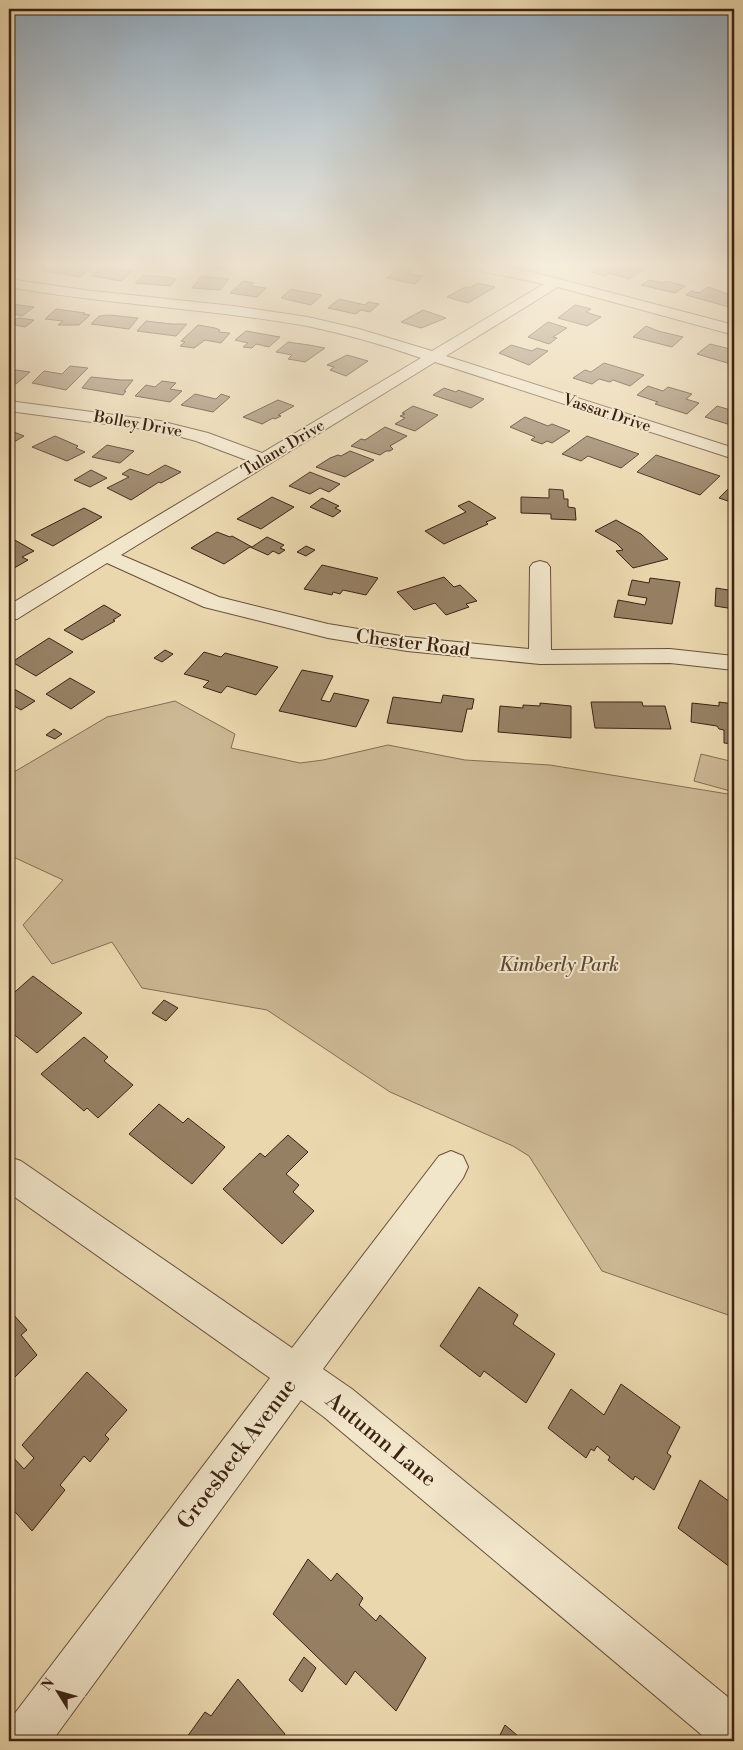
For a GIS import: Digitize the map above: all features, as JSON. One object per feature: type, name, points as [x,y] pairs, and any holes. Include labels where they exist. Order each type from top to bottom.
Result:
[{"type":"street","name":"Vassar Drive","points":[[396,346],[734,454]]},
{"type":"street","name":"Tulane Drive","points":[[9,614],[453,346]]},
{"type":"street","name":"Bolley Drive","points":[[9,406],[160,426],[202,437],[263,460]]},
{"type":"street","name":"Chester Road","points":[[105,555],[212,602],[328,631],[407,644],[540,656],[670,656],[734,663]]},
{"type":"street","points":[[540,567],[540,656]]},
{"type":"street","name":"Groesbeck Avenue","points":[[23,1741],[451,1168]]},
{"type":"street","name":"Autumn Lane","points":[[9,1173],[338,1403],[734,1732]]},
{"type":"green space","name":"Kimberly Park","points":[[175,701],[235,734],[231,748],[300,763],[323,760],[388,745],[465,760],[550,765],[734,795],[734,1317],[602,1271],[529,1156],[513,1146],[390,1092],[267,1010],[142,988],[112,942],[52,964],[23,925],[63,880],[9,855],[9,775],[107,717]]},
{"type":"green space","points":[[701,754],[734,762],[734,792],[694,781]]},
{"type":"building","points":[[180,346],[197,346],[194,348]]},
{"type":"building","points":[[245,346],[254,346],[252,348],[243,347]]},
{"type":"building","points":[[284,346],[313,346],[325,348],[305,362],[288,359],[292,355],[276,352]]},
{"type":"building","points":[[510,346],[532,351],[537,348],[548,351],[529,365],[499,353]]},
{"type":"building","points":[[708,346],[734,350],[731,352],[734,353],[734,365],[697,354]]},
{"type":"building","points":[[347,355],[368,361],[346,376],[330,370],[334,367],[327,365]]},
{"type":"building","points":[[604,363],[644,375],[630,386],[613,380],[610,382],[599,379],[592,384],[573,378],[585,370],[591,372]]},
{"type":"building","points":[[70,366],[88,368],[66,390],[32,383],[44,371],[62,374]]},
{"type":"building","points":[[9,369],[30,372],[16,384],[9,383]]},
{"type":"building","points":[[91,377],[133,380],[123,395],[82,388]]},
{"type":"building","points":[[162,381],[176,383],[170,389],[182,391],[170,402],[135,396],[146,385],[155,387]]},
{"type":"building","points":[[648,386],[663,391],[668,387],[692,394],[686,399],[699,403],[687,414],[655,404],[658,402],[637,395]]},
{"type":"building","points":[[444,388],[456,392],[458,390],[484,399],[471,408],[433,395]]},
{"type":"building","points":[[195,394],[216,399],[221,394],[230,397],[213,412],[181,405]]},
{"type":"building","points":[[278,400],[294,406],[278,415],[281,416],[262,424],[243,417]]},
{"type":"building","points":[[413,406],[438,415],[415,431],[395,424],[405,418],[400,416],[405,414],[402,413]]},
{"type":"building","points":[[717,406],[734,411],[734,426],[705,417]]},
{"type":"building","points":[[525,417],[548,426],[552,424],[570,431],[552,443],[547,441],[542,444],[531,440],[535,437],[510,427]]},
{"type":"building","points":[[385,427],[407,436],[390,446],[393,449],[380,455],[351,446],[361,439],[365,440]]},
{"type":"building","points":[[9,430],[24,436],[9,445]]},
{"type":"building","points":[[55,436],[78,446],[76,448],[85,452],[67,461],[32,447]]},
{"type":"building","points":[[587,436],[639,454],[621,468],[588,456],[581,461],[562,454]]},
{"type":"building","points":[[107,445],[134,451],[120,463],[92,457]]},
{"type":"building","points":[[350,451],[374,460],[345,477],[316,467],[330,458],[338,455],[341,456]]},
{"type":"building","points":[[656,455],[720,476],[700,495],[637,472]]},
{"type":"building","points":[[165,465],[181,472],[161,483],[159,482],[131,500],[107,488],[129,477],[122,474],[130,469],[148,475]]},
{"type":"building","points":[[91,470],[107,478],[90,487],[74,480]]},
{"type":"building","points":[[310,472],[340,484],[329,492],[320,488],[310,494],[289,486]]},
{"type":"building","points":[[734,483],[734,503],[719,498]]},
{"type":"building","points":[[549,489],[563,490],[564,499],[568,499],[568,507],[575,508],[576,520],[551,519],[551,514],[521,513],[521,497],[549,498]]},
{"type":"building","points":[[272,497],[294,507],[261,529],[237,519]]},
{"type":"building","points":[[322,498],[339,506],[335,508],[341,511],[333,517],[310,507]]},
{"type":"building","points":[[469,501],[496,518],[486,522],[488,524],[444,544],[425,531],[466,512],[458,506]]},
{"type":"building","points":[[84,508],[102,517],[53,546],[31,535]]},
{"type":"building","points":[[616,520],[641,534],[668,559],[633,568],[616,551],[623,550],[616,543],[595,531]]},
{"type":"building","points":[[217,532],[232,536],[252,547],[267,537],[284,545],[280,548],[285,550],[279,554],[273,551],[268,555],[250,547],[224,564],[191,548]]},
{"type":"building","points":[[13,539],[34,551],[22,557],[28,560],[9,571],[9,542]]},
{"type":"building","points":[[306,546],[315,550],[306,556],[297,552]]},
{"type":"building","points":[[322,565],[378,578],[366,595],[343,590],[340,594],[333,592],[332,595],[304,589]]},
{"type":"building","points":[[444,577],[454,587],[460,585],[477,601],[466,604],[469,607],[446,615],[435,603],[414,610],[397,592]]},
{"type":"building","points":[[650,578],[680,582],[672,624],[614,617],[618,600],[645,605],[647,598],[628,595],[632,580],[649,583]]},
{"type":"building","points":[[716,588],[734,591],[734,609],[715,606]]},
{"type":"building","points":[[104,605],[121,615],[113,620],[115,621],[82,640],[64,630]]},
{"type":"building","points":[[49,638],[73,652],[36,676],[12,662]]},
{"type":"building","points":[[165,650],[173,654],[162,662],[154,658]]},
{"type":"building","points":[[204,652],[221,657],[225,653],[278,667],[256,695],[227,686],[221,693],[203,687],[209,681],[184,674]]},
{"type":"building","points":[[302,670],[333,676],[321,700],[330,702],[334,693],[369,700],[356,727],[279,711]]},
{"type":"building","points":[[70,678],[95,692],[71,709],[46,694]]},
{"type":"building","points":[[9,686],[35,701],[21,710],[9,703]]},
{"type":"building","points":[[443,695],[474,699],[472,709],[467,709],[462,732],[387,723],[393,697],[441,703]]},
{"type":"building","points":[[591,702],[642,702],[643,706],[665,706],[671,729],[595,728]]},
{"type":"building","points":[[719,702],[734,704],[734,744],[724,743],[724,730],[719,729],[717,726],[691,722],[692,703],[719,706]]},
{"type":"building","points":[[540,703],[571,706],[571,738],[498,732],[500,706],[523,708],[523,705],[540,706]]},
{"type":"building","points":[[54,729],[62,734],[55,739],[46,735]]},
{"type":"building","points":[[33,976],[82,1013],[37,1053],[11,1032],[9,1034],[9,997]]},
{"type":"building","points":[[164,1000],[178,1008],[166,1021],[152,1013]]},
{"type":"building","points":[[84,1037],[108,1057],[104,1061],[133,1085],[98,1118],[87,1108],[84,1111],[41,1074]]},
{"type":"building","points":[[159,1104],[183,1123],[188,1118],[225,1147],[192,1184],[129,1134]]},
{"type":"building","points":[[288,1135],[308,1152],[286,1174],[299,1185],[293,1192],[314,1211],[282,1244],[223,1189],[260,1153],[265,1157]]},
{"type":"building","points":[[479,1287],[518,1315],[513,1324],[555,1354],[526,1403],[484,1371],[480,1377],[440,1346]]},
{"type":"building","points":[[12,1313],[27,1330],[21,1335],[37,1355],[9,1383],[9,1316]]},
{"type":"building","points":[[87,1372],[127,1410],[105,1435],[109,1439],[90,1462],[84,1456],[60,1485],[65,1490],[32,1531],[9,1505],[9,1458],[11,1455],[24,1469],[34,1458],[22,1445]]},
{"type":"building","points":[[621,1384],[680,1427],[667,1453],[671,1456],[654,1490],[635,1476],[633,1480],[608,1460],[610,1457],[597,1446],[594,1451],[591,1449],[586,1458],[548,1428],[571,1389],[604,1415]]},
{"type":"building","points":[[700,1480],[734,1505],[734,1570],[678,1528]]},
{"type":"building","points":[[308,1559],[331,1581],[337,1573],[363,1598],[359,1605],[376,1621],[380,1615],[426,1658],[396,1711],[355,1671],[346,1685],[273,1614]]},
{"type":"building","points":[[304,1657],[316,1668],[302,1692],[289,1680]]},
{"type":"building","points":[[238,1679],[285,1734],[280,1741],[184,1741],[205,1712],[211,1716]]},
{"type":"building","points":[[505,1725],[524,1741],[497,1741]]}]
